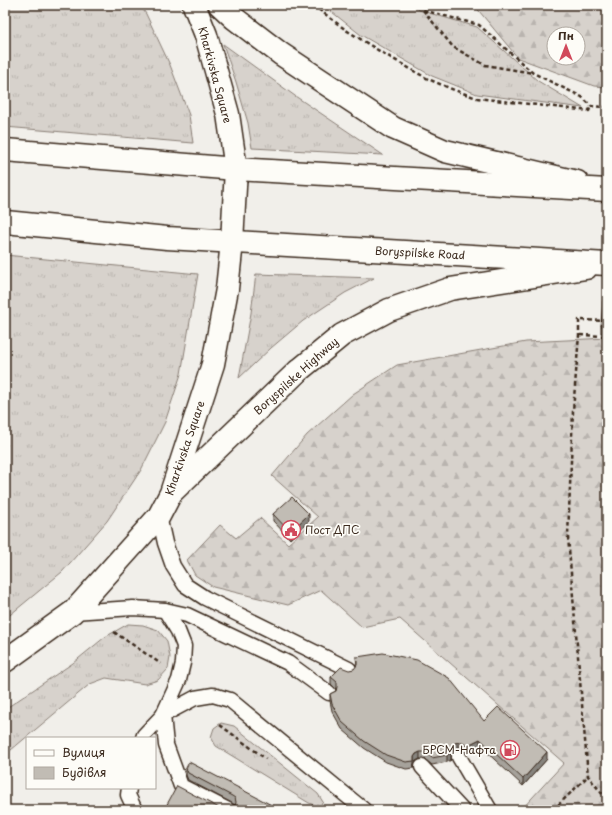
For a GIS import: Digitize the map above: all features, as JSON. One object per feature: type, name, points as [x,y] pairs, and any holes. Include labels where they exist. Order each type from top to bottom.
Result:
[{"type":"main road","name":"Kharkivska Square","points":[[5,661],[73,612],[159,516],[171,493],[213,364],[228,290],[236,169],[228,114],[206,35],[194,5]]},
{"type":"main road","points":[[220,5],[234,18],[281,54],[393,128],[445,151],[607,190]]},
{"type":"main road","points":[[5,150],[236,169],[607,190]]},
{"type":"main road","points":[[5,222],[167,238],[232,242]]},
{"type":"main road","name":"Boryspilske Road","points":[[232,242],[607,264]]},
{"type":"main road","name":"Boryspilske Highway","points":[[171,493],[298,371],[342,335],[389,310],[450,289],[607,264]]},
{"type":"lane","points":[[159,516],[165,543],[173,566],[185,585],[205,598],[349,668]]},
{"type":"lane","points":[[73,612],[133,608],[165,610],[187,615],[288,663],[329,693]]},
{"type":"lane","points":[[165,610],[178,631],[184,646],[183,663],[179,680],[163,715],[166,745],[181,786],[228,810]]},
{"type":"lane","points":[[143,737],[163,715],[195,698],[213,695],[230,700],[364,810]]},
{"type":"lane","points":[[459,757],[490,810]]},
{"type":"lane","points":[[422,767],[462,810]]},
{"type":"lane","points":[[129,789],[128,795],[134,810]]},
{"type":"path","points":[[313,5],[346,30],[381,52],[428,79],[454,90],[478,98],[589,111],[591,106]]},
{"type":"path","points":[[419,5],[453,47],[478,62],[485,65],[533,73]]},
{"type":"path","points":[[423,10],[479,25],[533,73],[582,97],[591,106],[607,107]]},
{"type":"path","points":[[607,321],[578,320],[579,335],[573,412],[568,537],[588,776],[607,800]]},
{"type":"path","points":[[579,335],[607,336]]},
{"type":"path","points":[[109,628],[161,664]]},
{"type":"path","points":[[553,810],[588,776]]},
{"type":"green space","points":[[5,5],[140,5],[146,14],[170,65],[189,115],[193,143],[5,127]]},
{"type":"green space","points":[[323,5],[414,5],[419,10],[477,27],[538,81],[583,108],[477,94],[432,76],[361,35]]},
{"type":"green space","points":[[474,5],[607,5],[607,87],[594,86],[518,58]]},
{"type":"green space","points":[[223,44],[295,96],[383,155],[252,148],[248,123]]},
{"type":"green space","points":[[5,255],[198,274],[181,374],[165,422],[141,470],[107,521],[62,572],[5,619]]},
{"type":"green space","points":[[256,274],[374,278],[345,293],[303,321],[239,378],[251,313]]},
{"type":"green space","points":[[607,338],[607,810],[521,810],[564,763],[400,619],[362,627],[321,590],[288,605],[213,587],[195,575],[187,560],[220,525],[236,538],[260,518],[288,544],[318,517],[272,476],[307,435],[353,394],[397,365],[526,342]]},
{"type":"green space","points":[[128,624],[143,625],[158,630],[167,641],[170,657],[168,669],[158,680],[145,684],[106,678],[90,684],[5,755],[5,709],[73,663],[105,637]]},
{"type":"green space","points":[[221,723],[234,726],[318,794],[323,802],[319,807],[309,803],[216,746],[211,737],[214,728]]},
{"type":"building","points":[[603,301],[607,301],[607,326],[601,326]]},
{"type":"building","name":"Пост ДПС","points":[[292,497],[309,514],[290,532],[273,514]]},
{"type":"building","points":[[383,653],[417,660],[449,678],[484,721],[498,707],[547,752],[523,779],[480,739],[466,746],[463,742],[455,743],[451,746],[451,753],[432,758],[425,752],[420,752],[414,757],[414,761],[406,762],[386,755],[364,741],[342,722],[332,704],[330,694],[336,691],[337,687],[337,682],[331,677],[341,667],[349,670],[354,669],[357,665],[356,657]]},
{"type":"building","points":[[189,762],[281,810],[233,810],[236,802],[235,798],[188,773],[186,768]]},
{"type":"building","points":[[177,786],[223,810],[164,810]]},
{"type":"place","name":"Пост ДПС","points":[[291,530]]},
{"type":"place","name":"БРСМ-Нафта","points":[[510,750]]}]
